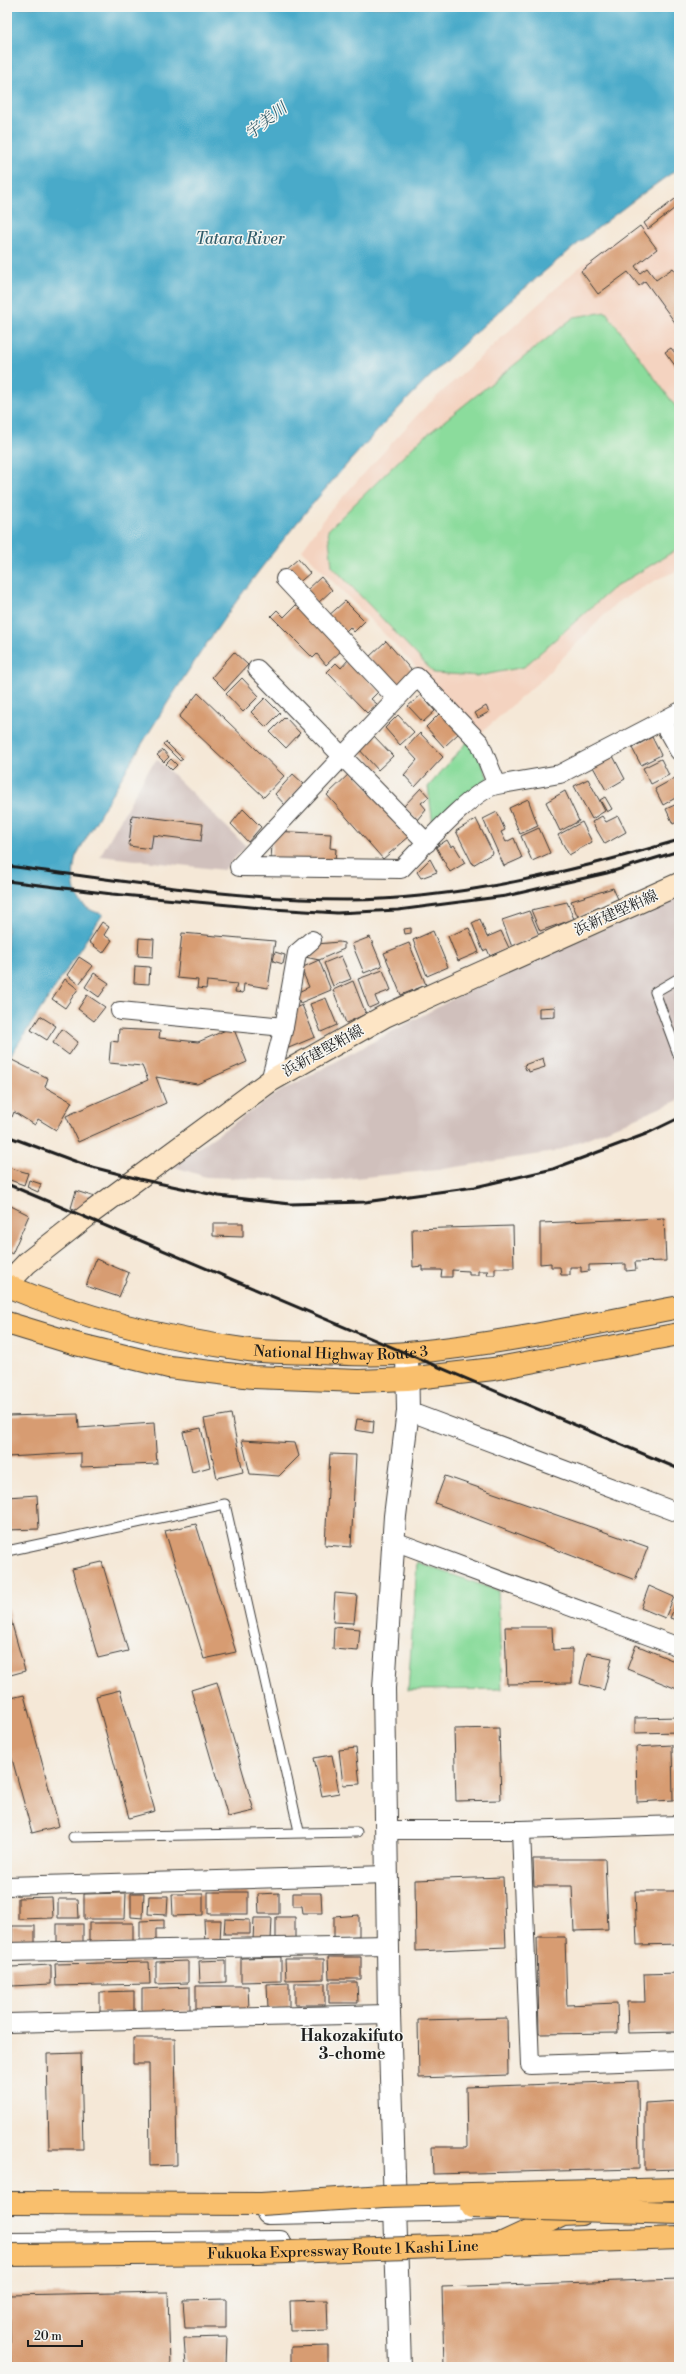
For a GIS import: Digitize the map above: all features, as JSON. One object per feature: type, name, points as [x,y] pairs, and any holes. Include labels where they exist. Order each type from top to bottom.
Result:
[{"type":"highway","name":"National Highway Route 3","points":[[7,1285],[54,1304],[111,1322],[184,1339],[251,1350],[362,1355],[407,1353],[585,1326],[679,1307]]},
{"type":"highway","name":"National Highway Route 3","points":[[7,1323],[76,1344],[169,1367],[253,1377],[359,1381],[407,1379],[493,1369],[679,1334]]},
{"type":"highway","points":[[261,2204],[384,2196],[679,2189]]},
{"type":"highway","points":[[7,2203],[261,2204],[679,2212]]},
{"type":"highway","points":[[498,2245],[563,2215],[679,2212]]},
{"type":"highway","name":"Fukuoka Expressway Route 1 Kashi Line","points":[[7,2255],[257,2253],[679,2238]]},
{"type":"main road","name":"浜新建堅粕線","points":[[7,1285],[27,1264],[92,1212],[270,1081],[385,1016],[679,884]]},
{"type":"street","points":[[285,579],[396,698]]},
{"type":"street","points":[[257,669],[428,843]]},
{"type":"street","points":[[497,786],[480,743],[417,676],[239,867],[401,869],[470,801],[490,786],[497,786],[560,774],[679,712]]},
{"type":"street","points":[[662,721],[679,751]]},
{"type":"street","points":[[270,1081],[284,1027],[297,953],[312,940]]},
{"type":"street","points":[[120,1011],[284,1027]]},
{"type":"street","points":[[400,2367],[390,2014],[384,1688],[394,1541],[408,1412],[407,1353]]},
{"type":"street","points":[[408,1412],[679,1513]]},
{"type":"street","points":[[394,1541],[679,1647]]},
{"type":"street","points":[[387,1830],[521,1830],[679,1825]]},
{"type":"street","points":[[521,1830],[530,2065],[679,2060]]},
{"type":"street","points":[[7,1886],[387,1875]]},
{"type":"street","points":[[7,1952],[389,1945]]},
{"type":"street","points":[[7,2023],[390,2014]]},
{"type":"street","points":[[7,2213],[395,2212],[451,2209],[532,2210],[679,2206]]},
{"type":"street","points":[[7,2244],[443,2242],[537,2250],[679,2247]]},
{"type":"lane","points":[[679,978],[655,992],[679,1057]]},
{"type":"lane","points":[[7,1551],[225,1504],[299,1831]]},
{"type":"lane","points":[[72,1837],[299,1831],[357,1832]]},
{"type":"shaded area","points":[[679,194],[679,570],[658,579],[616,603],[542,679],[481,733],[302,550],[328,513],[421,411],[576,270]]},
{"type":"shaded area","points":[[157,759],[246,846],[224,870],[100,856],[147,772]]},
{"type":"shaded area","points":[[679,895],[679,1100],[554,1152],[437,1170],[324,1181],[206,1177],[172,1166],[279,1092],[481,984]]},
{"type":"green space","points":[[606,312],[679,411],[679,548],[612,589],[524,667],[479,676],[434,673],[332,566],[328,530],[418,442],[574,317]]},
{"type":"green space","points":[[467,742],[476,749],[488,778],[433,825],[428,787]]},
{"type":"green space","points":[[417,1562],[498,1591],[502,1689],[408,1690]]},
{"type":"water","name":"Tatara River","points":[[7,7],[679,7],[679,168],[616,214],[554,263],[493,317],[434,373],[377,431],[323,492],[272,554],[226,616],[186,674],[130,764],[76,856],[73,876],[76,893],[79,900],[93,911],[103,914],[7,1061]]},
{"type":"building","points":[[679,196],[679,205],[648,229],[644,223]]},
{"type":"building","points":[[640,226],[657,249],[635,266],[640,273],[647,268],[656,280],[673,268],[679,276],[679,328],[645,281],[639,286],[628,272],[598,294],[581,271]]},
{"type":"building","points":[[671,348],[679,358],[679,371],[665,352]]},
{"type":"building","points":[[298,559],[310,573],[296,585],[284,571]]},
{"type":"building","points":[[321,577],[332,590],[317,604],[306,591]]},
{"type":"building","points":[[345,601],[365,621],[354,632],[350,627],[343,634],[327,617]]},
{"type":"building","points":[[298,603],[342,650],[326,665],[317,654],[313,658],[271,616],[277,610],[284,617]]},
{"type":"building","points":[[386,641],[413,672],[395,688],[368,658]]},
{"type":"building","points":[[234,652],[248,665],[225,690],[212,677]]},
{"type":"building","points":[[348,660],[379,691],[371,699],[377,704],[367,713],[327,672],[336,663],[341,668]]},
{"type":"building","points":[[242,678],[259,696],[243,712],[226,694]]},
{"type":"building","points":[[198,693],[284,776],[264,797],[179,717]]},
{"type":"building","points":[[421,695],[435,711],[423,722],[408,706]]},
{"type":"building","points":[[265,698],[280,713],[266,727],[251,712]]},
{"type":"building","points":[[486,706],[489,712],[478,718],[475,713]]},
{"type":"building","points":[[441,712],[460,732],[444,747],[426,727]]},
{"type":"building","points":[[398,715],[414,732],[400,745],[385,728]]},
{"type":"building","points":[[285,717],[300,733],[286,748],[270,732]]},
{"type":"building","points":[[420,733],[443,757],[415,787],[404,775],[417,760],[406,748]]},
{"type":"building","points":[[373,735],[393,756],[378,770],[358,748]]},
{"type":"building","points":[[652,737],[661,755],[641,765],[632,748]]},
{"type":"building","points":[[166,742],[183,759],[180,761],[163,744]]},
{"type":"building","points":[[163,750],[169,757],[164,762],[157,755]]},
{"type":"building","points":[[613,756],[625,779],[606,790],[593,767]]},
{"type":"building","points":[[171,759],[177,765],[172,770],[166,764]]},
{"type":"building","points":[[661,759],[669,775],[651,784],[643,768]]},
{"type":"building","points":[[352,771],[410,836],[383,859],[327,795]]},
{"type":"building","points":[[293,774],[304,784],[285,805],[275,794]]},
{"type":"building","points":[[675,778],[679,786],[679,796],[663,805],[655,789]]},
{"type":"building","points":[[588,779],[605,811],[592,819],[574,786]]},
{"type":"building","points":[[421,788],[429,797],[421,803],[426,809],[417,820],[404,806]]},
{"type":"building","points":[[565,791],[579,821],[560,831],[546,802]]},
{"type":"building","points":[[605,797],[612,809],[607,812],[600,800]]},
{"type":"building","points":[[528,799],[538,826],[520,834],[509,808]]},
{"type":"building","points":[[679,803],[679,821],[673,824],[666,809]]},
{"type":"building","points":[[243,809],[261,827],[248,842],[231,824]]},
{"type":"building","points":[[497,812],[505,830],[501,832],[506,842],[514,838],[522,858],[504,866],[483,819]]},
{"type":"building","points":[[132,815],[203,824],[201,841],[153,835],[151,849],[129,846]]},
{"type":"building","points":[[602,816],[606,822],[618,816],[626,832],[605,844],[592,822]]},
{"type":"building","points":[[476,819],[493,853],[473,865],[456,831]]},
{"type":"building","points":[[582,822],[592,842],[569,855],[558,835]]},
{"type":"building","points":[[539,828],[550,853],[532,861],[521,836]]},
{"type":"building","points":[[273,831],[331,834],[330,848],[336,849],[335,862],[271,859]]},
{"type":"building","points":[[447,840],[451,847],[454,845],[465,863],[450,872],[436,847]]},
{"type":"building","points":[[430,859],[437,872],[421,878],[417,872]]},
{"type":"building","points":[[613,888],[618,899],[578,917],[571,901]]},
{"type":"building","points":[[567,902],[574,919],[540,931],[531,910]]},
{"type":"building","points":[[529,911],[539,935],[512,947],[502,920]]},
{"type":"building","points":[[480,919],[487,937],[501,931],[509,948],[490,956],[487,949],[483,951],[472,923]]},
{"type":"building","points":[[102,922],[109,927],[104,935],[112,940],[103,953],[89,942]]},
{"type":"building","points":[[411,928],[411,933],[405,934],[404,929]]},
{"type":"building","points":[[469,928],[479,952],[458,961],[448,936]]},
{"type":"building","points":[[433,931],[448,967],[427,976],[413,940]]},
{"type":"building","points":[[182,933],[275,941],[268,988],[244,984],[243,993],[235,992],[237,984],[207,981],[206,989],[197,988],[198,980],[177,978]]},
{"type":"building","points":[[370,937],[382,966],[364,973],[352,944]]},
{"type":"building","points":[[139,938],[154,939],[153,957],[138,956]]},
{"type":"building","points":[[344,943],[344,949],[319,960],[305,957],[317,944]]},
{"type":"building","points":[[409,943],[426,985],[401,995],[384,953]]},
{"type":"building","points":[[275,952],[285,955],[283,964],[273,961]]},
{"type":"building","points":[[341,956],[351,979],[333,986],[324,963]]},
{"type":"building","points":[[79,957],[93,966],[79,984],[67,975]]},
{"type":"building","points":[[319,960],[331,990],[300,1003],[296,993],[309,987],[301,968]]},
{"type":"building","points":[[135,966],[150,967],[149,984],[134,983]]},
{"type":"building","points":[[383,970],[391,990],[375,996],[378,1004],[369,1008],[358,979]]},
{"type":"building","points":[[94,973],[109,983],[99,997],[85,987]]},
{"type":"building","points":[[65,979],[78,989],[65,1008],[52,999]]},
{"type":"building","points":[[353,981],[366,1014],[346,1023],[333,990]]},
{"type":"building","points":[[87,995],[105,1007],[94,1021],[78,1009]]},
{"type":"building","points":[[326,998],[337,1025],[321,1032],[310,1004]]},
{"type":"building","points":[[302,1005],[315,1037],[284,1050],[291,1010]]},
{"type":"building","points":[[555,1007],[555,1017],[539,1018],[539,1008]]},
{"type":"building","points":[[40,1016],[56,1026],[47,1040],[31,1030]]},
{"type":"building","points":[[233,1027],[247,1062],[197,1084],[156,1077],[166,1103],[78,1142],[66,1116],[148,1080],[142,1066],[109,1063],[111,1041],[118,1042],[119,1029],[160,1031],[159,1038],[198,1042]]},
{"type":"building","points":[[62,1029],[78,1042],[69,1055],[53,1043]]},
{"type":"building","points":[[543,1058],[545,1067],[529,1072],[528,1069],[526,1070],[524,1065]]},
{"type":"building","points":[[12,1060],[48,1078],[45,1087],[72,1102],[56,1130],[38,1119],[35,1125],[14,1112],[12,1117],[7,1114],[7,1068]]},
{"type":"building","points":[[7,1167],[28,1173],[24,1185],[7,1179]]},
{"type":"building","points":[[29,1180],[41,1184],[38,1192],[27,1187]]},
{"type":"building","points":[[76,1191],[98,1198],[86,1212],[71,1208]]},
{"type":"building","points":[[7,1204],[29,1215],[12,1254],[7,1251]]},
{"type":"building","points":[[664,1218],[666,1261],[635,1262],[636,1270],[626,1271],[626,1264],[589,1265],[589,1271],[581,1272],[581,1267],[570,1267],[570,1275],[561,1275],[560,1267],[551,1267],[551,1263],[540,1264],[540,1223]]},
{"type":"building","points":[[213,1223],[243,1223],[243,1237],[213,1236]]},
{"type":"building","points":[[513,1226],[514,1268],[495,1268],[495,1275],[487,1275],[488,1271],[478,1271],[478,1275],[469,1275],[469,1271],[452,1270],[452,1277],[441,1277],[442,1270],[422,1270],[422,1266],[413,1267],[412,1229]]},
{"type":"building","points":[[96,1259],[129,1273],[119,1297],[86,1286]]},
{"type":"building","points":[[78,1414],[79,1428],[154,1423],[157,1464],[81,1467],[81,1453],[7,1457],[7,1416]]},
{"type":"building","points":[[231,1414],[243,1472],[217,1478],[204,1419]]},
{"type":"building","points":[[357,1419],[374,1421],[373,1433],[355,1430]]},
{"type":"building","points":[[201,1428],[210,1467],[192,1472],[183,1432]]},
{"type":"building","points":[[242,1440],[295,1443],[299,1456],[279,1476],[250,1474]]},
{"type":"building","points":[[330,1454],[356,1455],[351,1547],[325,1545]]},
{"type":"building","points":[[445,1476],[648,1547],[635,1580],[435,1503]]},
{"type":"building","points":[[37,1495],[39,1529],[7,1530],[7,1497]]},
{"type":"building","points":[[196,1524],[236,1652],[204,1659],[165,1531]]},
{"type":"building","points":[[102,1562],[128,1651],[98,1658],[72,1569]]},
{"type":"building","points":[[649,1586],[674,1597],[665,1618],[641,1608]]},
{"type":"building","points":[[335,1593],[357,1595],[354,1623],[333,1622]]},
{"type":"building","points":[[679,1597],[679,1621],[670,1618]]},
{"type":"building","points":[[7,1606],[25,1671],[7,1676]]},
{"type":"building","points":[[334,1627],[360,1629],[358,1651],[333,1649]]},
{"type":"building","points":[[505,1627],[552,1627],[553,1650],[572,1649],[572,1683],[507,1684]]},
{"type":"building","points":[[636,1645],[679,1663],[677,1689],[627,1669]]},
{"type":"building","points":[[587,1653],[612,1658],[604,1690],[580,1684]]},
{"type":"building","points":[[217,1682],[254,1811],[228,1817],[191,1690]]},
{"type":"building","points":[[120,1690],[155,1811],[129,1818],[96,1696]]},
{"type":"building","points":[[24,1695],[59,1826],[32,1833],[7,1740],[7,1699]]},
{"type":"building","points":[[679,1717],[679,1732],[635,1733],[635,1718]]},
{"type":"building","points":[[499,1728],[501,1800],[456,1801],[454,1729]]},
{"type":"building","points":[[672,1745],[673,1800],[637,1802],[636,1747]]},
{"type":"building","points":[[356,1748],[360,1784],[343,1785],[339,1750]]},
{"type":"building","points":[[332,1755],[339,1793],[322,1796],[314,1758]]},
{"type":"building","points":[[533,1859],[605,1859],[608,1930],[574,1931],[572,1886],[534,1886]]},
{"type":"building","points":[[503,1877],[506,1947],[416,1951],[415,1880]]},
{"type":"building","points":[[635,1891],[679,1891],[679,1944],[637,1945]]},
{"type":"building","points":[[208,1892],[248,1892],[248,1914],[208,1914]]},
{"type":"building","points":[[126,1893],[125,1919],[84,1919],[84,1894]]},
{"type":"building","points":[[131,1893],[144,1893],[143,1918],[131,1917]]},
{"type":"building","points":[[279,1893],[279,1914],[259,1914],[258,1894]]},
{"type":"building","points":[[293,1893],[321,1893],[322,1913],[303,1913],[302,1906],[293,1906]]},
{"type":"building","points":[[172,1894],[203,1894],[203,1915],[173,1916]]},
{"type":"building","points":[[149,1896],[168,1896],[167,1915],[148,1914]]},
{"type":"building","points":[[52,1897],[53,1918],[18,1919],[18,1898]]},
{"type":"building","points":[[58,1899],[78,1899],[79,1918],[58,1918]]},
{"type":"building","points":[[359,1915],[359,1936],[334,1937],[334,1917]]},
{"type":"building","points":[[276,1917],[295,1917],[295,1940],[276,1941]]},
{"type":"building","points":[[254,1918],[272,1918],[271,1940],[253,1940]]},
{"type":"building","points":[[225,1919],[250,1920],[250,1934],[224,1934]]},
{"type":"building","points":[[164,1920],[164,1929],[156,1929],[156,1943],[140,1943],[140,1921]]},
{"type":"building","points":[[204,1920],[221,1920],[220,1943],[205,1943]]},
{"type":"building","points":[[89,1923],[133,1923],[133,1944],[89,1944]]},
{"type":"building","points":[[57,1924],[83,1924],[83,1946],[57,1946]]},
{"type":"building","points":[[12,1926],[35,1926],[35,1946],[12,1946]]},
{"type":"building","points":[[537,1937],[565,1937],[567,2005],[617,2003],[618,2033],[539,2034]]},
{"type":"building","points":[[281,1957],[281,1981],[241,1982],[241,1958]]},
{"type":"building","points":[[328,1957],[361,1957],[361,1979],[329,1979]]},
{"type":"building","points":[[285,1959],[324,1959],[324,1979],[286,1980]]},
{"type":"building","points":[[226,1960],[226,1982],[200,1983],[199,1961]]},
{"type":"building","points":[[188,1961],[188,1983],[156,1984],[156,1962]]},
{"type":"building","points":[[149,1962],[150,1984],[56,1986],[55,1964]]},
{"type":"building","points":[[51,1965],[51,1984],[12,1986],[11,1967]]},
{"type":"building","points":[[679,1973],[679,2032],[628,2033],[627,2002],[645,2002],[644,1974]]},
{"type":"building","points":[[329,1982],[357,1982],[358,2003],[329,2003]]},
{"type":"building","points":[[289,1983],[289,2008],[268,2009],[267,1984]]},
{"type":"building","points":[[295,1983],[325,1983],[325,2005],[295,2005]]},
{"type":"building","points":[[196,1986],[248,1986],[249,2010],[196,2011]]},
{"type":"building","points":[[190,1987],[190,2011],[142,2013],[142,1989]]},
{"type":"building","points":[[134,1991],[134,2011],[100,2012],[100,1992]]},
{"type":"building","points":[[507,2018],[508,2075],[419,2078],[418,2020]]},
{"type":"building","points":[[133,2038],[175,2038],[177,2165],[150,2166],[149,2064],[133,2064]]},
{"type":"building","points":[[81,2053],[83,2149],[49,2149],[47,2054]]},
{"type":"building","points":[[638,2081],[639,2169],[433,2174],[432,2147],[467,2147],[466,2087]]},
{"type":"building","points":[[679,2101],[679,2169],[645,2170],[645,2103]]},
{"type":"building","points":[[679,2279],[679,2367],[444,2367],[442,2287]]},
{"type":"building","points":[[168,2292],[170,2367],[11,2367],[9,2295]]},
{"type":"building","points":[[226,2299],[226,2328],[185,2328],[183,2300]]},
{"type":"building","points":[[327,2300],[328,2330],[291,2331],[290,2301]]},
{"type":"building","points":[[227,2337],[226,2366],[186,2366],[184,2338]]},
{"type":"building","points":[[328,2346],[328,2367],[291,2367],[291,2347]]},
{"type":"railway","points":[[7,866],[219,893],[262,897],[347,900],[431,895],[515,882],[597,863],[679,840]]},
{"type":"railway","points":[[7,881],[112,894],[273,909],[337,913],[398,910],[506,896],[607,873],[679,851]]},
{"type":"railway","points":[[7,1136],[88,1166],[139,1179],[219,1196],[290,1204],[365,1202],[475,1187],[553,1169],[646,1134],[679,1118]]},
{"type":"railway","points":[[7,1184],[679,1469]]},
{"type":"district","name":"Hakozakifuto 3-chome","points":[[352,2045]]},
{"type":"water label","name":"宇美川","points":[[266,121]]}]
